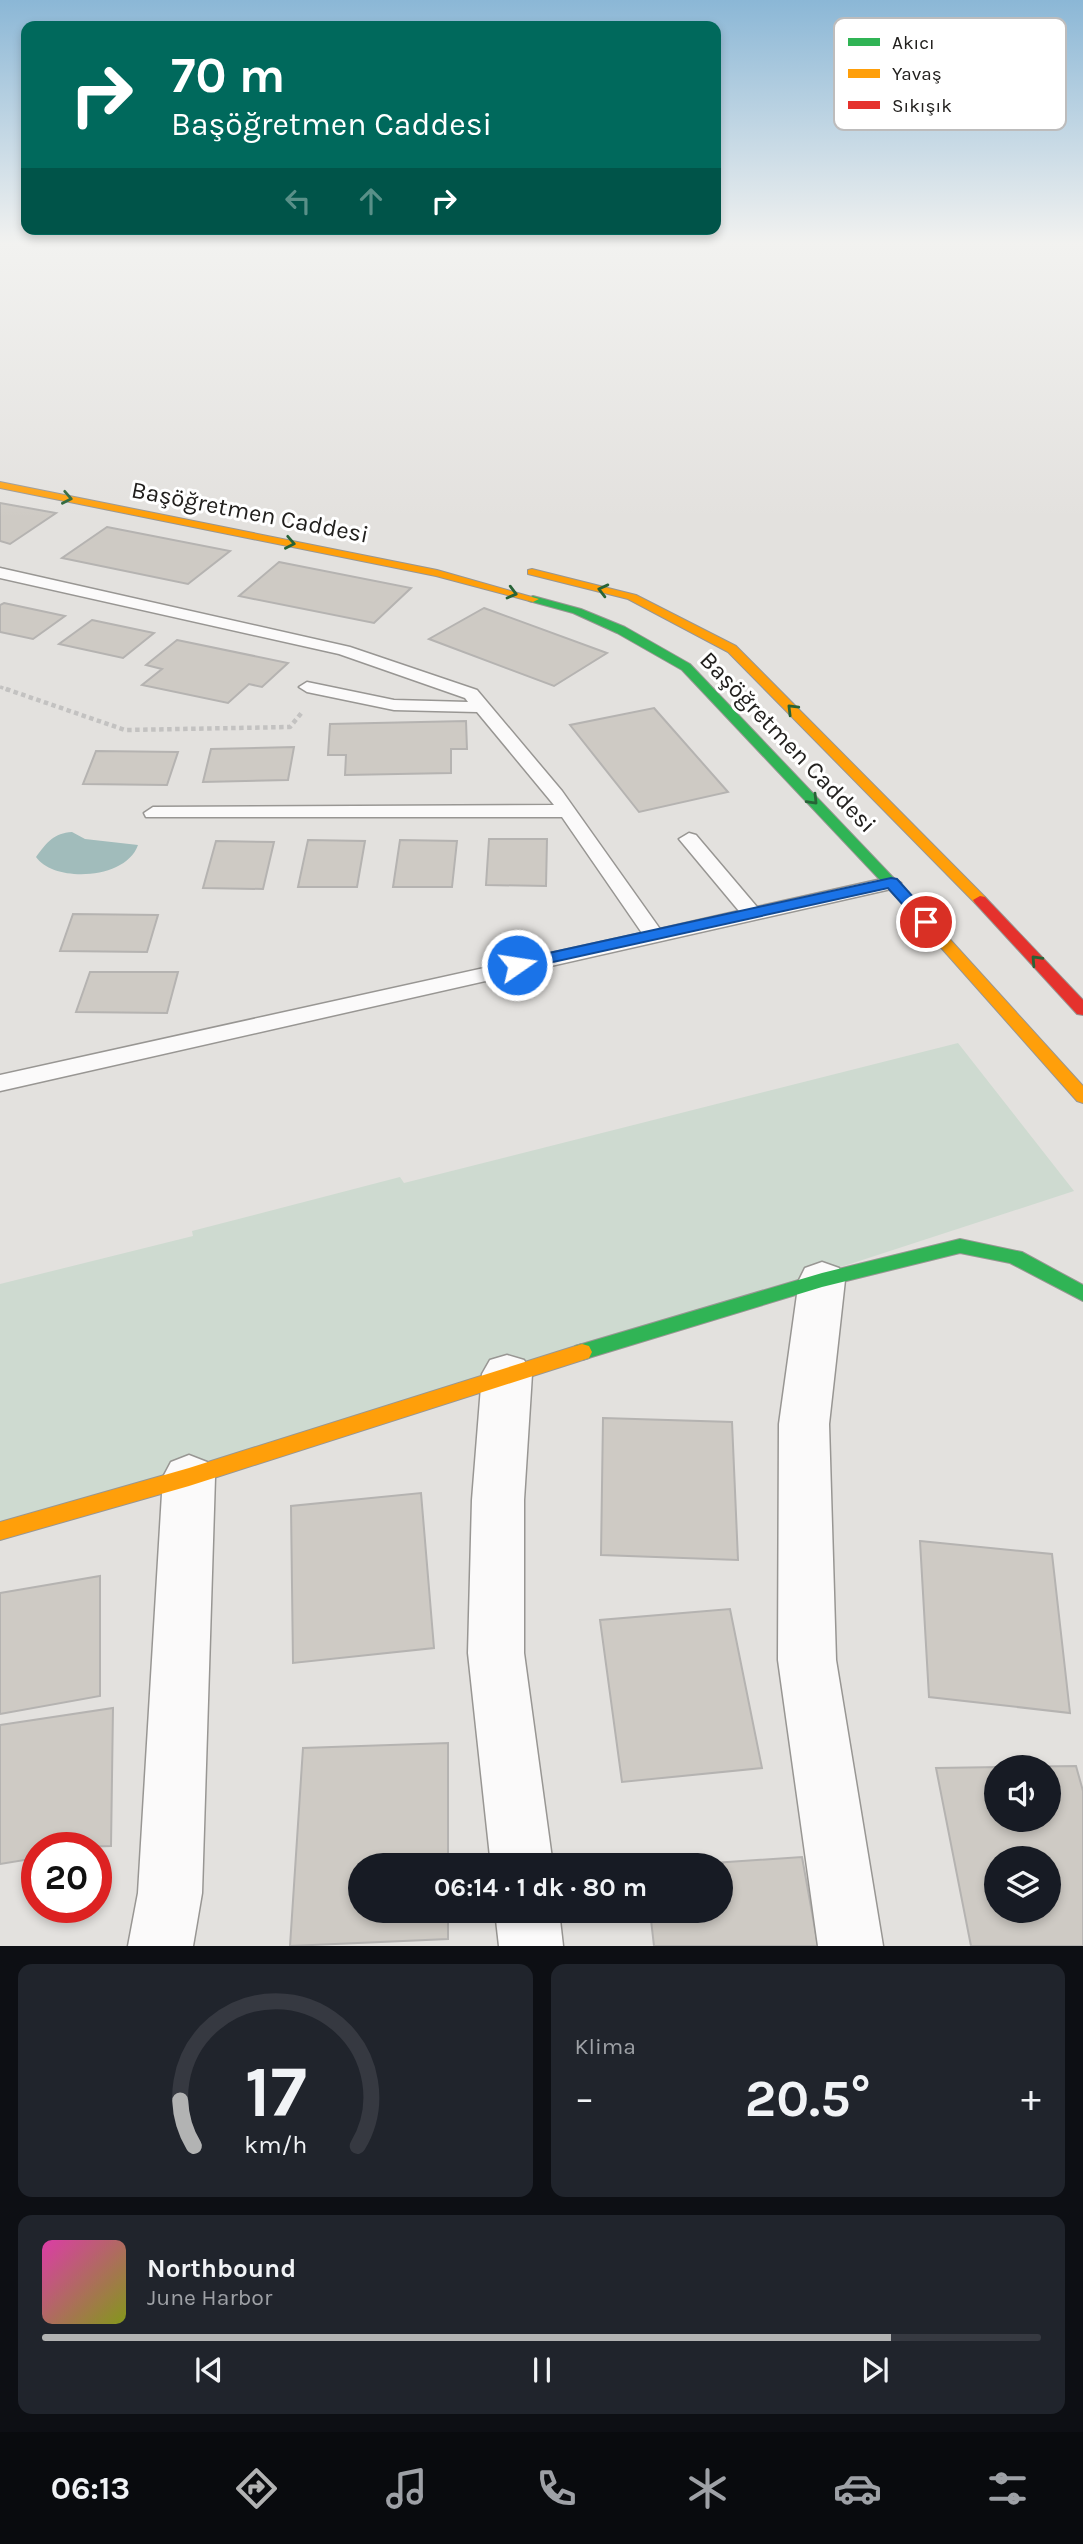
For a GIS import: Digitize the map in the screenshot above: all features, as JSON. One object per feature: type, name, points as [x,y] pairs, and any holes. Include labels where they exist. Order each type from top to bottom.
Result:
[{"type":"street","name":"Başöğretmen Caddesi","points":[[0,485],[437,573],[577,611],[621,630],[686,667],[891,883],[1083,1097]]},
{"type":"street","name":"Başöğretmen Caddesi","points":[[513,568],[632,597],[732,649],[946,864],[1083,1010]]},
{"type":"street","points":[[0,1531],[189,1476],[507,1374],[822,1280],[960,1245],[1015,1257],[1083,1294]]},
{"type":"street","points":[[822,1280],[804,1424],[807,1660],[851,1945]]},
{"type":"street","points":[[507,1374],[498,1500],[496,1653],[520,1853]]},
{"type":"street","points":[[160,1945],[170,1893],[189,1476]]},
{"type":"street","points":[[528,1923],[531,1945]]},
{"type":"lane","points":[[0,573],[344,650],[471,694],[568,811],[653,934]]},
{"type":"lane","points":[[307,687],[394,705],[482,707]]},
{"type":"lane","points":[[153,813],[568,811]]},
{"type":"lane","points":[[689,839],[751,912]]},
{"type":"lane","points":[[0,1083],[751,912],[891,883]]},
{"type":"path","points":[[0,687],[125,730],[290,727],[303,711],[316,710]]},
{"type":"shaded area","points":[[958,1043],[1074,1191],[0,1541],[0,1284],[193,1236],[192,1231],[400,1177],[404,1183]]},
{"type":"water","points":[[72,832],[85,839],[138,845],[131,857],[120,865],[89,874],[58,871],[36,857],[51,839]]},
{"type":"building","points":[[0,503],[56,513],[10,544],[0,541]]},
{"type":"building","points":[[107,527],[230,551],[188,584],[62,558]]},
{"type":"building","points":[[279,562],[411,588],[374,623],[239,596]]},
{"type":"building","points":[[4,603],[65,616],[33,639],[0,632],[0,605]]},
{"type":"building","points":[[484,608],[607,653],[554,686],[429,639]]},
{"type":"building","points":[[92,620],[154,633],[123,658],[59,644]]},
{"type":"building","points":[[177,640],[288,663],[262,687],[249,684],[228,703],[142,685],[162,669],[146,665]]},
{"type":"building","points":[[654,708],[728,792],[639,812],[570,725]]},
{"type":"building","points":[[466,721],[467,749],[451,749],[451,773],[345,775],[346,755],[328,755],[330,724]]},
{"type":"building","points":[[294,747],[288,780],[203,782],[211,749]]},
{"type":"building","points":[[96,751],[178,752],[167,785],[83,784]]},
{"type":"building","points":[[489,839],[547,839],[546,886],[486,885]]},
{"type":"building","points":[[308,840],[365,841],[357,887],[298,887]]},
{"type":"building","points":[[400,840],[457,841],[452,887],[393,887]]},
{"type":"building","points":[[216,841],[274,842],[263,889],[203,888]]},
{"type":"building","points":[[73,914],[158,915],[147,952],[60,951]]},
{"type":"building","points":[[90,972],[178,972],[167,1013],[76,1012]]},
{"type":"building","points":[[603,1418],[732,1422],[738,1560],[601,1555]]},
{"type":"building","points":[[421,1493],[434,1648],[293,1663],[291,1506]]},
{"type":"building","points":[[920,1541],[1052,1554],[1070,1713],[929,1697]]},
{"type":"building","points":[[100,1576],[100,1696],[0,1714],[0,1593]]},
{"type":"building","points":[[730,1609],[762,1768],[622,1782],[600,1620]]},
{"type":"building","points":[[113,1708],[111,1832],[21,1832],[21,1861],[0,1864],[0,1725]]},
{"type":"building","points":[[448,1743],[448,1853],[348,1853],[348,1923],[448,1923],[448,1939],[290,1946],[303,1748]]},
{"type":"building","points":[[1061,1766],[1076,1766],[1083,1791],[1083,1946],[971,1946],[936,1768],[984,1767],[984,1832],[1061,1832]]},
{"type":"building","points":[[802,1857],[818,1946],[654,1946],[651,1923],[733,1923],[733,1862]]},
{"type":"traffic: fast","points":[[533,599],[577,611],[621,630],[686,667],[902,895]]},
{"type":"traffic: fast","points":[[582,1352],[822,1280],[960,1246],[1015,1257],[1083,1294]]},
{"type":"traffic: slow","points":[[0,485],[437,573],[533,599]]},
{"type":"traffic: slow","points":[[532,572],[632,597],[732,649],[980,900]]},
{"type":"traffic: slow","points":[[902,895],[1083,1097]]},
{"type":"traffic: slow","points":[[0,1531],[189,1477],[582,1352]]},
{"type":"traffic: jam","points":[[980,900],[1083,1010]]},
{"type":"route","points":[[517,965],[891,883],[926,922]]}]
